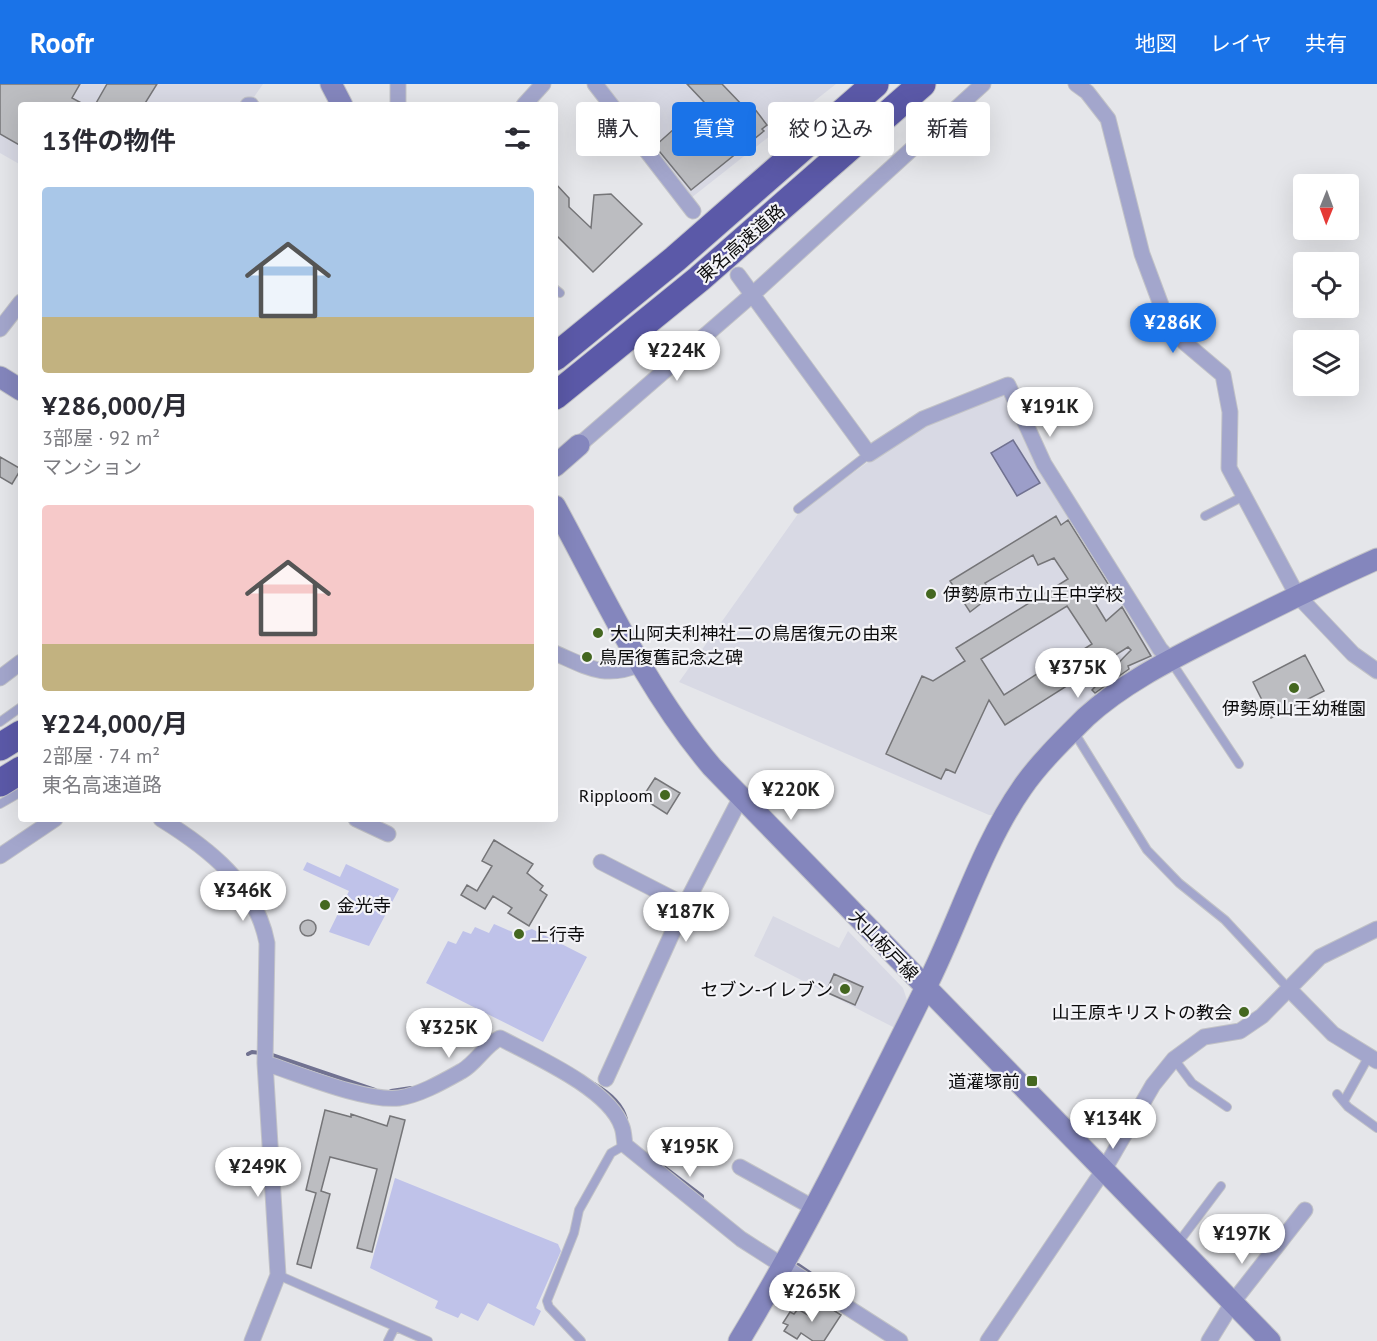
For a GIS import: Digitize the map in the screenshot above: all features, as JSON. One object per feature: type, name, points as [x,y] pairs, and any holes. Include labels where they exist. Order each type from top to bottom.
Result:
[{"type":"highway","name":"東名高速道路","points":[[558,355],[628,299],[875,84]]},
{"type":"highway","name":"東名高速道路","points":[[563,395],[922,84]]},
{"type":"highway","points":[[0,747],[18,736]]},
{"type":"main road","points":[[331,84],[340,102]]},
{"type":"main road","points":[[0,377],[18,388]]},
{"type":"main road","points":[[558,463],[579,445]]},
{"type":"main road","name":"大山板戸線","points":[[558,512],[641,664],[685,736],[926,989],[1105,1168],[1270,1341]]},
{"type":"main road","points":[[739,1341],[784,1265],[814,1208],[926,989],[998,831],[1023,787],[1074,730],[1113,695],[1170,660],[1297,595],[1377,559]]},
{"type":"street","points":[[398,84],[398,102]]},
{"type":"street","points":[[527,102],[543,84]]},
{"type":"street","points":[[595,84],[693,211]]},
{"type":"street","points":[[579,445],[753,294],[983,84]]},
{"type":"street","points":[[1076,84],[1087,92],[1108,119],[1142,254],[1167,321],[1184,342],[1223,375],[1230,412],[1229,468],[1297,595],[1353,654],[1377,671]]},
{"type":"street","points":[[738,275],[869,454],[924,418],[1008,385],[1044,464],[1160,649],[1170,660]]},
{"type":"street","points":[[0,329],[18,306]]},
{"type":"street","points":[[558,654],[607,673],[641,664]]},
{"type":"street","points":[[0,678],[18,669]]},
{"type":"street","points":[[602,1089],[685,905],[741,797]]},
{"type":"street","points":[[0,856],[51,822]]},
{"type":"street","points":[[166,822],[200,843],[230,871],[252,903],[264,926],[268,960],[265,1056],[278,1275],[252,1341]]},
{"type":"street","points":[[362,822],[388,834]]},
{"type":"street","points":[[601,862],[685,905]]},
{"type":"street","points":[[988,1341],[1105,1168],[1153,1085],[1174,1059],[1204,1037],[1240,1031],[1262,1016],[1320,957],[1377,929]]},
{"type":"street","points":[[1288,988],[1333,1034],[1373,1058]]},
{"type":"street","points":[[265,1056],[380,1099],[401,1098],[465,1069],[493,1041],[500,1038],[602,1089],[623,1128],[625,1145],[726,1228],[900,1341]]},
{"type":"street","points":[[740,1167],[814,1208]]},
{"type":"street","points":[[1209,1341],[1233,1302],[1305,1210]]},
{"type":"lane","points":[[558,343],[628,299]]},
{"type":"lane","points":[[798,508],[869,454]]},
{"type":"lane","points":[[1205,516],[1244,496]]},
{"type":"lane","points":[[1170,660],[1239,764]]},
{"type":"lane","points":[[0,722],[18,709]]},
{"type":"lane","points":[[1074,730],[1147,850],[1179,883],[1225,920],[1288,988]]},
{"type":"lane","points":[[0,804],[15,785]]},
{"type":"lane","points":[[0,810],[15,785]]},
{"type":"lane","points":[[1344,1101],[1373,1058]]},
{"type":"lane","points":[[1174,1059],[1192,1083],[1227,1107]]},
{"type":"lane","points":[[1337,1094],[1377,1128]]},
{"type":"lane","points":[[581,1341],[549,1306],[548,1301],[574,1233],[579,1210],[611,1153],[625,1145]]},
{"type":"lane","points":[[1178,1243],[1221,1186]]},
{"type":"lane","points":[[278,1275],[428,1341]]},
{"type":"lane","points":[[388,1341],[395,1327]]},
{"type":"shaded area","points":[[0,84],[263,84],[252,100],[248,102],[18,102],[18,163],[0,153]]},
{"type":"shaded area","points":[[600,84],[836,84],[813,102],[768,102],[768,137],[756,147],[756,102],[672,102],[672,156],[744,156],[691,198],[657,156],[660,156],[660,102],[614,102]]},
{"type":"shaded area","name":"伊勢原市立山王中学校","points":[[1008,393],[1157,654],[1124,678],[995,815],[989,815],[679,682],[800,511],[921,424]]},
{"type":"shaded area","points":[[1013,440],[1040,483],[1017,496],[991,453]]},
{"type":"shaded area","points":[[307,862],[340,877],[346,864],[399,889],[369,946],[329,932],[349,891],[303,870]]},
{"type":"shaded area","points":[[773,916],[839,948],[848,931],[903,988],[908,1003],[897,1029],[754,956]]},
{"type":"shaded area","points":[[494,924],[517,934],[532,929],[587,957],[543,1042],[426,983],[448,941],[456,944],[463,931],[471,934],[475,927],[489,933]]},
{"type":"shaded area","points":[[395,1178],[558,1244],[561,1251],[536,1308],[541,1311],[534,1326],[488,1303],[478,1321],[461,1313],[458,1318],[435,1308],[438,1301],[370,1268]]},
{"type":"building","points":[[0,84],[80,84],[72,98],[79,102],[18,102],[18,144],[0,134]]},
{"type":"building","points":[[107,84],[157,84],[146,102],[97,102]]},
{"type":"building","points":[[687,84],[722,84],[739,102],[704,102]]},
{"type":"building","points":[[756,111],[767,125],[762,129],[764,131],[756,137]]},
{"type":"building","points":[[672,131],[672,156],[733,156],[691,190],[660,152],[660,142]]},
{"type":"building","points":[[558,186],[569,198],[569,207],[591,228],[594,195],[611,194],[642,224],[593,272],[558,237]]},
{"type":"building","points":[[0,457],[18,467],[18,474],[12,484],[0,477]]},
{"type":"building","points":[[1056,516],[1061,525],[1068,520],[1110,587],[1092,598],[1106,621],[1122,607],[1151,656],[1128,666],[1129,669],[1095,693],[1092,690],[1131,650],[1128,647],[1005,725],[989,700],[955,773],[946,769],[941,779],[886,754],[922,676],[933,681],[965,661],[956,648],[1068,579],[1054,558],[1038,565],[1033,555],[985,583],[992,595],[970,612],[950,581]],"holes":[[[1067,606],[1092,644],[1070,658],[1068,654],[1004,695],[981,659]]]},
{"type":"building","points":[[1305,655],[1324,691],[1271,718],[1253,682]]},
{"type":"building","points":[[655,778],[680,793],[667,814],[642,798]]},
{"type":"building","points":[[494,840],[533,864],[527,873],[543,886],[540,890],[547,895],[529,926],[508,913],[512,908],[493,896],[485,909],[461,895],[467,885],[477,891],[492,866],[482,861]]},
{"type":"building","points":[[308,920],[314,922],[316,928],[314,934],[308,936],[302,934],[300,928],[302,922]]},
{"type":"building","name":"セブン-イレブン","points":[[834,974],[863,987],[855,1005],[826,992]]},
{"type":"building","points":[[325,1110],[351,1117],[351,1114],[387,1126],[390,1116],[405,1120],[372,1252],[357,1248],[377,1169],[330,1157],[321,1191],[330,1194],[311,1268],[297,1264],[316,1193],[306,1190]]},
{"type":"building","points":[[821,1302],[841,1315],[824,1341],[813,1341],[801,1333],[797,1339],[784,1331],[788,1325],[783,1323],[790,1312],[794,1314],[798,1309],[811,1317]]},
{"type":"waterway","points":[[248,1054],[261,1053]]},
{"type":"waterway","points":[[269,1054],[375,1090]]},
{"type":"waterway","points":[[594,1084],[614,1099],[626,1119]]},
{"type":"waterway","points":[[391,1091],[411,1088]]},
{"type":"waterway","points":[[664,1167],[702,1196],[702,1200]]},
{"type":"waterway","points":[[798,1265],[841,1294]]},
{"type":"place","name":"伊勢原市立山王中学校","points":[[931,594]]},
{"type":"place","name":"大山阿夫利神社二の鳥居復元の由来","points":[[598,633]]},
{"type":"place","name":"鳥居復舊記念之碑","points":[[587,657]]},
{"type":"place","name":"伊勢原山王幼稚園","points":[[1294,688]]},
{"type":"place","name":"Ripploom","points":[[665,795]]},
{"type":"place","name":"金光寺","points":[[325,905]]},
{"type":"place","name":"上行寺","points":[[519,934]]},
{"type":"place","name":"セブン-イレブン","points":[[845,989]]},
{"type":"place","name":"山王原キリストの教会","points":[[1244,1012]]},
{"type":"place","name":"道灌塚前","points":[[1032,1081]]}]
